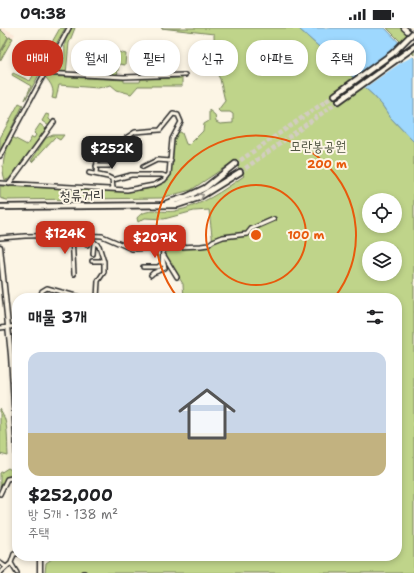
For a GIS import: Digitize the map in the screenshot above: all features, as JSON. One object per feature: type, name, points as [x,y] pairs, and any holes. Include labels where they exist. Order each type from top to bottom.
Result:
[{"type":"main road","points":[[335,95],[414,37],[404,28]]},
{"type":"main road","points":[[392,54],[414,32]]},
{"type":"main road","points":[[339,101],[414,47]]},
{"type":"main road","points":[[396,60],[414,51]]},
{"type":"main road","name":"청류거리","points":[[163,204],[200,191],[235,164]]},
{"type":"main road","name":"청류거리","points":[[0,206],[177,205],[208,193],[240,172]]},
{"type":"main road","points":[[0,247],[12,366]]},
{"type":"main road","points":[[40,561],[40,573]]},
{"type":"street","points":[[62,40],[69,28]]},
{"type":"street","points":[[63,74],[124,77],[185,75]]},
{"type":"street","points":[[0,156],[42,76]]},
{"type":"street","points":[[0,183],[135,190],[160,183],[167,177],[171,169],[172,139],[180,122],[178,115],[172,115],[160,130],[135,132],[126,138]]},
{"type":"street","points":[[9,184],[54,122]]},
{"type":"street","points":[[96,174],[98,146]]},
{"type":"street","points":[[143,167],[157,160],[171,161]]},
{"type":"street","points":[[96,166],[109,166],[112,164]]},
{"type":"street","points":[[89,173],[108,177],[113,180],[131,175],[162,175],[167,177]]},
{"type":"street","points":[[113,180],[113,189]]},
{"type":"street","points":[[0,238],[25,236],[102,236],[132,249],[208,245],[223,237],[247,234],[251,229],[274,219]]},
{"type":"street","points":[[72,236],[74,274]]},
{"type":"street","points":[[87,236],[99,246],[104,261],[104,272],[98,281],[97,293]]},
{"type":"street","points":[[87,236],[87,245]]},
{"type":"street","points":[[93,254],[94,242]]},
{"type":"street","points":[[143,267],[158,267],[162,264],[163,248]]},
{"type":"street","points":[[163,254],[177,277]]},
{"type":"street","points":[[151,275],[165,268],[166,266],[163,260]]},
{"type":"street","points":[[92,262],[104,261]]},
{"type":"street","points":[[41,293],[47,288],[65,293]]},
{"type":"street","points":[[0,328],[12,327]]},
{"type":"street","points":[[0,494],[7,479],[12,478]]},
{"type":"street","points":[[0,572],[11,564],[12,561]]},
{"type":"street","points":[[0,563],[6,568]]},
{"type":"street","points":[[11,564],[17,573]]},
{"type":"shaded area","points":[[0,28],[4,28],[15,34],[0,62]]},
{"type":"green space","points":[[60,28],[65,28],[58,40],[53,40]]},
{"type":"green space","points":[[71,28],[75,28],[69,43],[66,74],[63,74],[63,64],[66,37]]},
{"type":"green space","name":"모란봉공원","points":[[161,28],[298,28],[316,44],[316,76],[352,76],[373,95],[390,117],[414,142],[414,573],[45,573],[46,563],[49,561],[402,561],[402,293],[184,293],[183,284],[164,253],[174,249],[209,247],[213,244],[209,210],[194,211],[164,219],[145,218],[138,222],[137,218],[149,211],[175,211],[203,202],[244,176],[234,161],[191,190],[161,198],[7,200],[0,198],[0,186],[126,191],[144,190],[156,186],[166,180],[170,175],[173,140],[176,133],[182,133],[186,144],[189,145],[203,131],[204,124],[209,121],[209,110],[215,115],[216,122],[220,124],[233,123],[233,114],[230,112],[220,112],[218,110],[225,101],[218,76],[238,76],[238,40],[214,40],[214,34]]},
{"type":"green space","points":[[387,28],[400,28],[414,41],[414,55]]},
{"type":"green space","points":[[0,29],[8,37],[0,53]]},
{"type":"green space","points":[[9,37],[13,38],[0,61],[0,54]]},
{"type":"green space","points":[[121,53],[126,54],[125,65],[121,64]]},
{"type":"green space","points":[[14,76],[19,76],[30,81],[33,76],[38,76],[25,100],[31,86]]},
{"type":"green space","points":[[45,77],[124,80],[124,82],[140,82],[141,79],[182,78],[182,86],[138,86],[131,94],[117,90],[111,85],[98,88],[59,85],[56,99],[52,98],[53,89]]},
{"type":"green space","points":[[19,103],[23,105],[0,151],[0,138]]},
{"type":"green space","points":[[46,114],[49,115],[49,119],[52,122],[49,126],[42,121]]},
{"type":"green space","points":[[40,124],[46,129],[9,179],[5,180],[3,164],[7,148],[12,137],[27,145],[32,137],[34,138],[36,135],[34,133]]},
{"type":"green space","points":[[53,135],[64,135],[60,140],[55,137],[32,162],[31,161],[46,138]]},
{"type":"green space","points":[[0,409],[5,419],[8,456],[0,454]]},
{"type":"green space","points":[[8,468],[12,470],[12,478],[9,477],[0,492],[0,473]]},
{"type":"water","points":[[298,28],[385,28],[414,58],[414,142],[390,117],[373,95],[352,76],[366,76],[366,40],[316,40],[316,44]]},
{"type":"pier","points":[[401,40],[414,56],[402,62],[363,89],[351,79],[355,76],[366,76],[366,68],[395,48]]},
{"type":"tunnel","points":[[235,164],[335,95]]},
{"type":"tunnel","points":[[240,172],[339,101]]}]
